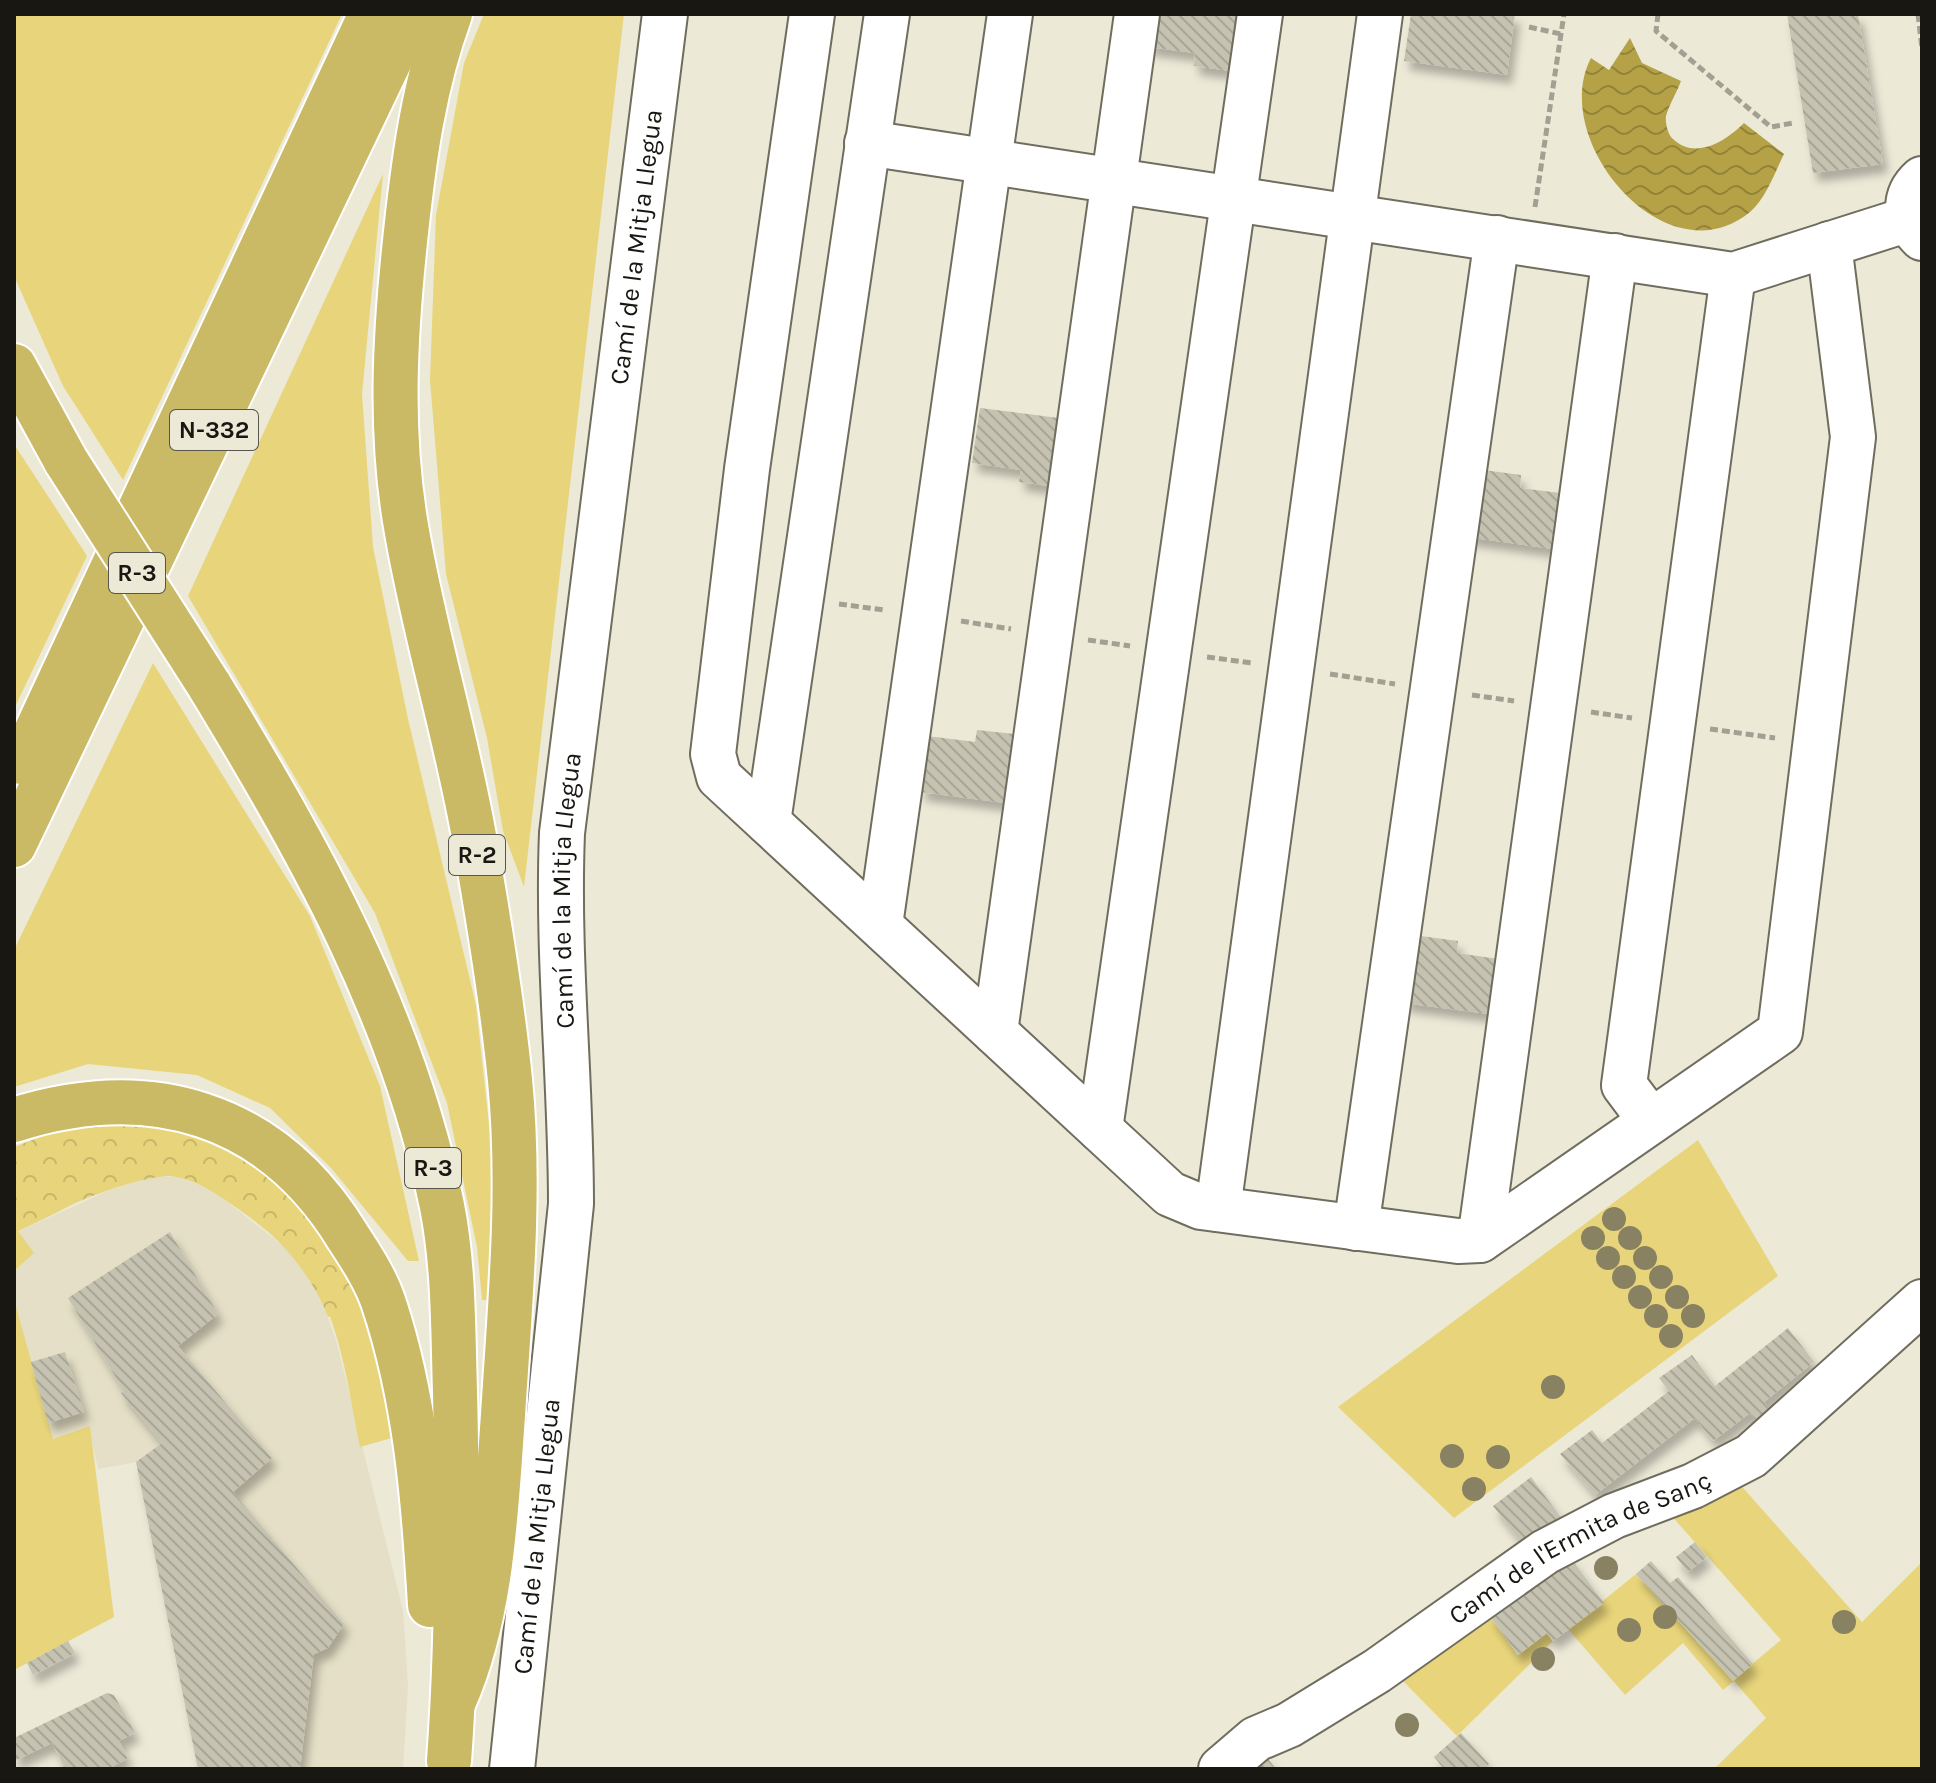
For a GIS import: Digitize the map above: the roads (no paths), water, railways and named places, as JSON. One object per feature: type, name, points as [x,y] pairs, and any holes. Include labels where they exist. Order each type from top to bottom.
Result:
[{"type":"highway","points":[[14,782],[371,14]]},
{"type":"highway","name":"N-332","points":[[14,845],[412,14]]},
{"type":"highway","name":"R-2","points":[[450,14],[428,86],[414,158],[396,322],[396,426],[408,540],[475,841],[511,1083],[514,1210],[500,1449],[486,1594],[476,1644],[454,1701]]},
{"type":"highway","name":"R-3","points":[[14,366],[66,461],[209,685],[307,850],[350,934],[393,1040],[428,1146],[451,1268],[458,1508],[454,1701],[449,1761],[434,1677],[425,1523],[412,1411],[382,1298],[331,1208],[281,1156],[217,1118],[194,1111],[136,1101],[92,1102],[14,1120]]},
{"type":"street","name":"Camí de la Mitja Llegua","points":[[512,1769],[571,1204],[571,1136],[560,893],[562,833],[665,14]]},
{"type":"street","points":[[812,14],[747,469],[713,754],[719,777],[1170,1194],[1201,1207],[1458,1241],[1480,1240],[1780,1032],[1853,437],[1829,244]]},
{"type":"street","points":[[768,822],[887,14]]},
{"type":"street","points":[[880,925],[1010,14]]},
{"type":"street","points":[[995,1032],[1137,14]]},
{"type":"street","points":[[1100,1129],[1260,14]]},
{"type":"street","points":[[1218,1209],[1380,14]]},
{"type":"street","points":[[867,143],[1733,275],[1918,212]]},
{"type":"street","points":[[1356,1228],[1513,241]]},
{"type":"street","points":[[1480,1240],[1615,256]]},
{"type":"street","points":[[1651,1121],[1624,1085],[1733,275]]},
{"type":"street","name":"Camí de l'Ermita de Sanç","points":[[1221,1769],[1256,1739],[1289,1725],[1441,1628],[1545,1552],[1614,1516],[1693,1486],[1751,1456],[1922,1302]]},
{"type":"water","points":[[1630,38],[1642,63],[1681,81],[1666,116],[1667,129],[1673,139],[1691,148],[1711,146],[1744,123],[1784,154],[1765,192],[1750,212],[1717,229],[1684,229],[1651,215],[1623,192],[1600,161],[1586,126],[1582,91],[1591,58],[1609,70]]}]
